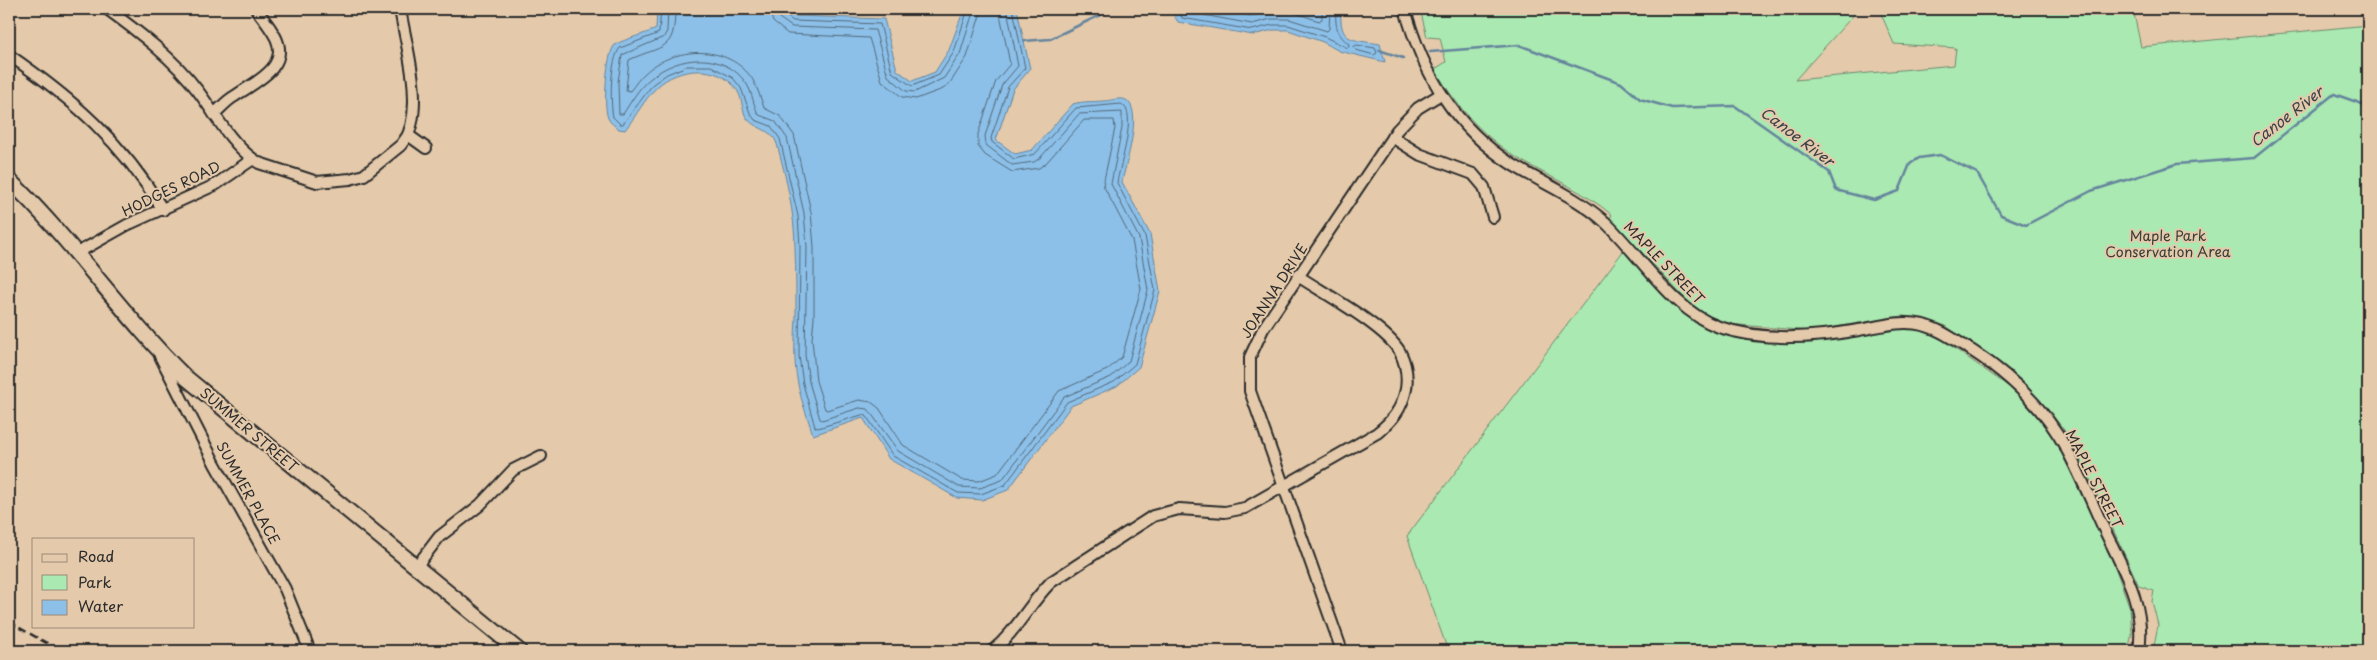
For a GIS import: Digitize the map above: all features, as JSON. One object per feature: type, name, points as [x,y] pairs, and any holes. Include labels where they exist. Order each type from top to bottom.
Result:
[{"type":"main road","name":"SUMMER STREET","points":[[9,180],[40,210],[157,349],[184,376],[519,651]]},
{"type":"street","points":[[107,9],[132,27],[174,65],[199,92],[230,137],[253,159],[267,166],[317,182],[350,179],[364,175],[402,145],[408,135],[412,126],[415,103],[400,9]]},
{"type":"street","points":[[214,114],[233,96],[263,78],[276,64],[278,54],[276,38],[256,9]]},
{"type":"street","name":"MAPLE STREET","points":[[1405,9],[1414,41],[1426,70],[1441,94],[1468,128],[1487,146],[1513,165],[1586,207],[1620,237],[1681,305],[1712,324],[1748,333],[1797,338],[1810,338],[1885,324],[1924,325],[1949,336],[1995,366],[2015,383],[2036,406],[2069,453],[2126,573],[2137,600],[2141,629],[2139,651]]},
{"type":"street","points":[[9,55],[60,92],[100,127],[132,164],[163,210]]},
{"type":"street","name":"JOANNA DRIVE","points":[[1342,651],[1250,392],[1248,370],[1250,357],[1257,338],[1392,137],[1407,118],[1441,94]]},
{"type":"street","points":[[408,135],[426,148]]},
{"type":"street","points":[[1392,137],[1419,154],[1473,174],[1484,187],[1493,217]]},
{"type":"street","name":"HODGES ROAD","points":[[77,253],[127,225],[215,185],[253,159]]},
{"type":"street","points":[[992,651],[1008,637],[1039,595],[1052,582],[1144,520],[1162,512],[1178,509],[1216,512],[1235,510],[1257,501],[1370,437],[1389,423],[1399,410],[1406,383],[1403,359],[1394,344],[1381,332],[1298,276]]},
{"type":"street","name":"SUMMER PLACE","points":[[157,349],[215,464],[285,589],[310,651]]},
{"type":"street","points":[[416,567],[440,537],[480,505],[513,470],[540,456]]},
{"type":"green space","name":"Maple Park Conservation Area","points":[[1420,9],[1859,9],[1795,80],[1954,65],[1956,48],[1894,44],[1879,9],[2133,9],[2141,47],[2368,25],[2368,651],[2153,651],[2158,625],[2152,601],[2154,591],[2139,586],[2090,479],[2067,434],[2024,383],[1946,326],[1923,318],[1902,316],[1810,331],[1728,324],[1711,317],[1691,305],[1610,218],[1612,215],[1580,193],[1510,153],[1473,122],[1452,96],[1435,69],[1446,62],[1440,38],[1427,37]]},
{"type":"green space","points":[[1624,250],[1681,312],[1714,331],[1737,337],[1811,343],[1893,328],[1918,329],[1941,339],[2018,393],[2055,439],[2112,559],[2130,608],[2132,633],[2128,651],[1448,651],[1407,536]]},
{"type":"water","points":[[657,9],[786,9],[794,16],[884,19],[897,70],[912,81],[935,72],[949,50],[964,9],[1017,9],[1030,69],[1013,89],[996,140],[1015,154],[1032,150],[1073,104],[1121,99],[1126,100],[1131,106],[1133,115],[1132,139],[1122,182],[1150,234],[1160,291],[1139,367],[1117,386],[1071,406],[1008,490],[982,500],[957,498],[889,459],[863,418],[813,435],[796,375],[795,235],[787,182],[774,138],[767,131],[748,120],[739,93],[729,81],[720,75],[709,72],[687,72],[666,80],[652,92],[625,130],[619,129],[608,118],[606,112],[606,80],[612,50],[618,43],[656,29]]},
{"type":"water","points":[[1174,9],[1341,9],[1342,28],[1345,34],[1354,40],[1380,44],[1385,62],[1339,51],[1323,42],[1288,30],[1273,30],[1253,35],[1178,22],[1173,14]]},
{"type":"waterway","name":"Canoe River","points":[[1024,41],[1050,39],[1113,9]]},
{"type":"waterway","name":"Canoe River","points":[[1430,52],[1519,45],[1621,83],[1640,99],[1672,108],[1735,106],[1829,172],[1836,190],[1874,200],[1899,191],[1910,164],[1919,158],[1940,155],[1977,173],[2001,215],[2026,225],[2091,191],[2177,164],[2254,158],[2334,94],[2368,106]]},
{"type":"waterway","name":"Canoe River","points":[[1379,50],[1403,58]]},
{"type":"railway","points":[[9,622],[61,651]]}]
